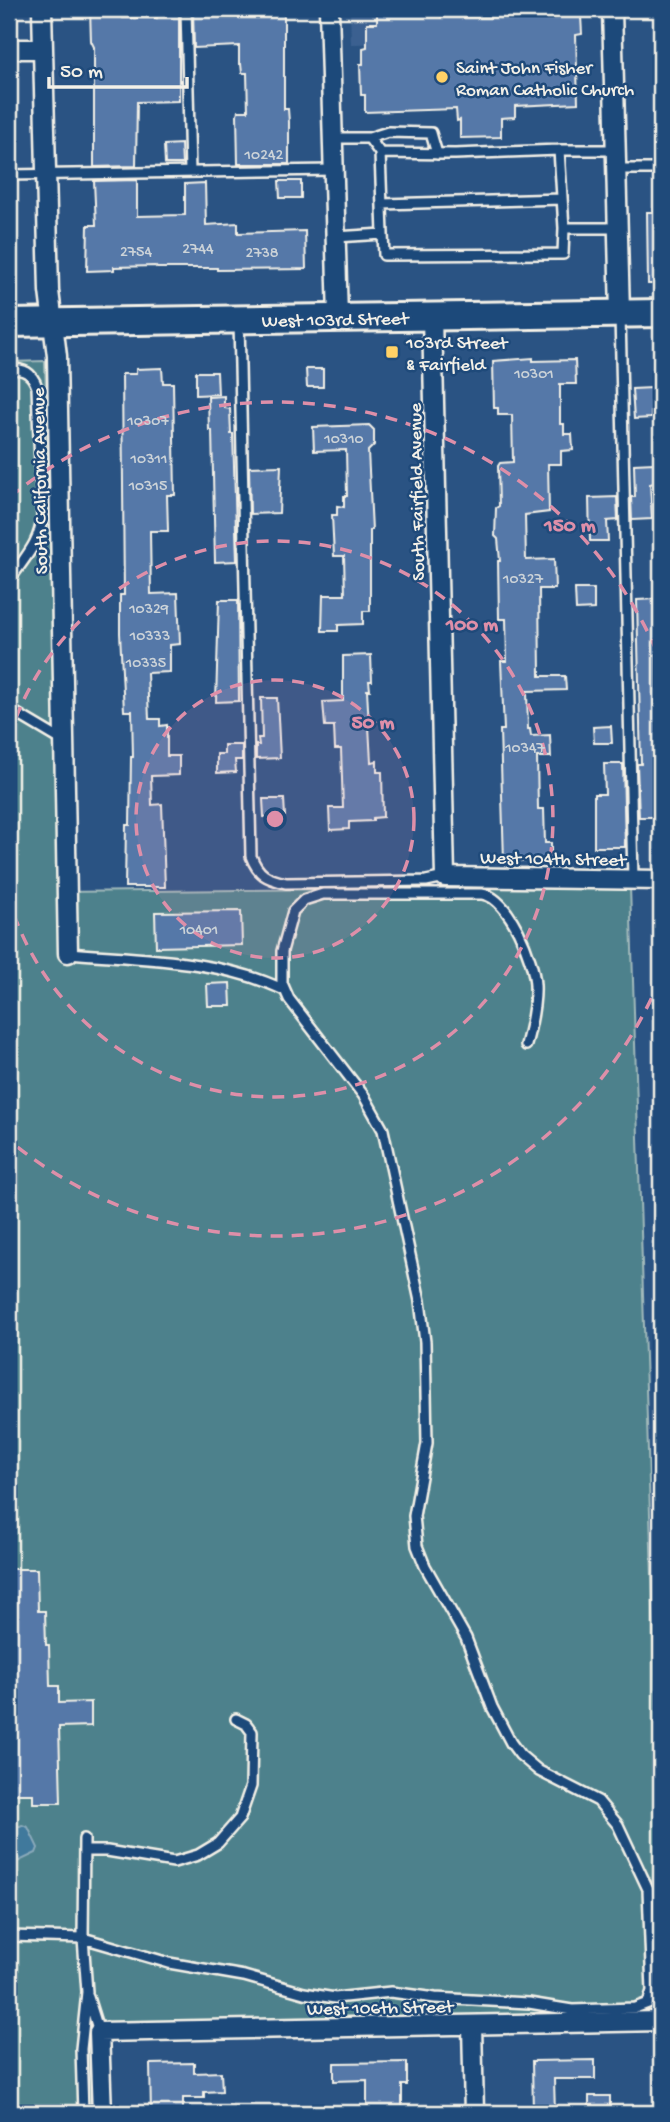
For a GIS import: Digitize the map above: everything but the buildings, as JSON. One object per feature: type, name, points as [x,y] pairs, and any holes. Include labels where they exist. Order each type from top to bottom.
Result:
[{"type":"main road","name":"West 103rd Street","points":[[9,323],[661,313]]},
{"type":"street","name":"South California Avenue","points":[[42,9],[52,322],[57,356],[68,953]]},
{"type":"street","points":[[329,9],[338,318]]},
{"type":"street","points":[[612,9],[620,313]]},
{"type":"street","points":[[9,49],[43,49]]},
{"type":"street","name":"South Fairfield Avenue","points":[[432,316],[445,877]]},
{"type":"street","name":"West 104th Street","points":[[445,877],[661,880]]},
{"type":"street","name":"West 106th Street","points":[[99,2032],[661,2021]]},
{"type":"street","points":[[472,2025],[474,2113]]},
{"type":"street","points":[[99,2032],[102,2113]]},
{"type":"lane","points":[[186,9],[190,172]]},
{"type":"lane","points":[[333,138],[369,138],[388,132],[431,133],[437,153]]},
{"type":"lane","points":[[369,138],[380,153],[384,255],[563,254],[559,150]]},
{"type":"lane","points":[[380,153],[616,150]]},
{"type":"lane","points":[[616,169],[661,169]]},
{"type":"lane","points":[[9,175],[334,170]]},
{"type":"lane","points":[[382,204],[562,199]]},
{"type":"lane","points":[[564,228],[618,228]]},
{"type":"lane","points":[[336,237],[383,234]]},
{"type":"lane","points":[[620,313],[633,879]]},
{"type":"lane","points":[[239,319],[251,856],[256,870],[268,880],[286,883],[426,881],[445,877]]},
{"type":"lane","points":[[9,369],[31,374],[37,387],[42,517],[41,532],[36,544],[9,580]]},
{"type":"lane","points":[[9,709],[62,741]]},
{"type":"lane","points":[[284,990],[282,951],[285,934],[293,911],[304,900],[323,894],[488,895],[500,902],[511,918],[534,976],[534,1009],[526,1045]]},
{"type":"lane","points":[[9,1936],[83,1938],[169,1963],[244,1976],[326,1997],[348,1998],[397,1992],[435,1998],[529,2003],[572,2010],[643,2007],[651,1998],[648,1889],[618,1825],[598,1801],[539,1771],[520,1755],[511,1743],[492,1707],[466,1638],[421,1557],[415,1536],[414,1516],[427,1443],[425,1342],[386,1143],[377,1116],[284,990],[232,971],[68,953]]},
{"type":"lane","points":[[85,1851],[107,1851],[174,1861],[198,1855],[218,1843],[240,1818],[251,1786],[252,1732],[246,1724],[236,1719]]},
{"type":"lane","points":[[83,2113],[81,2049],[87,1992],[83,1938],[84,1839]]},
{"type":"lane","points":[[87,1992],[99,2032]]},
{"type":"shaded area","points":[[350,9],[449,9],[450,42],[351,44]]},
{"type":"shaded area","points":[[22,1825],[28,1827],[38,1848],[36,1853],[9,1866],[9,1831]]},
{"type":"green space","points":[[45,361],[59,892],[630,886],[661,1860],[661,2015],[95,2025],[96,2113],[9,2113],[9,362]]},
{"type":"place","name":"Saint John Fisher Roman Catholic Church","points":[[442,77]]},
{"type":"place","name":"103rd Street & Fairfield","points":[[392,352]]}]
